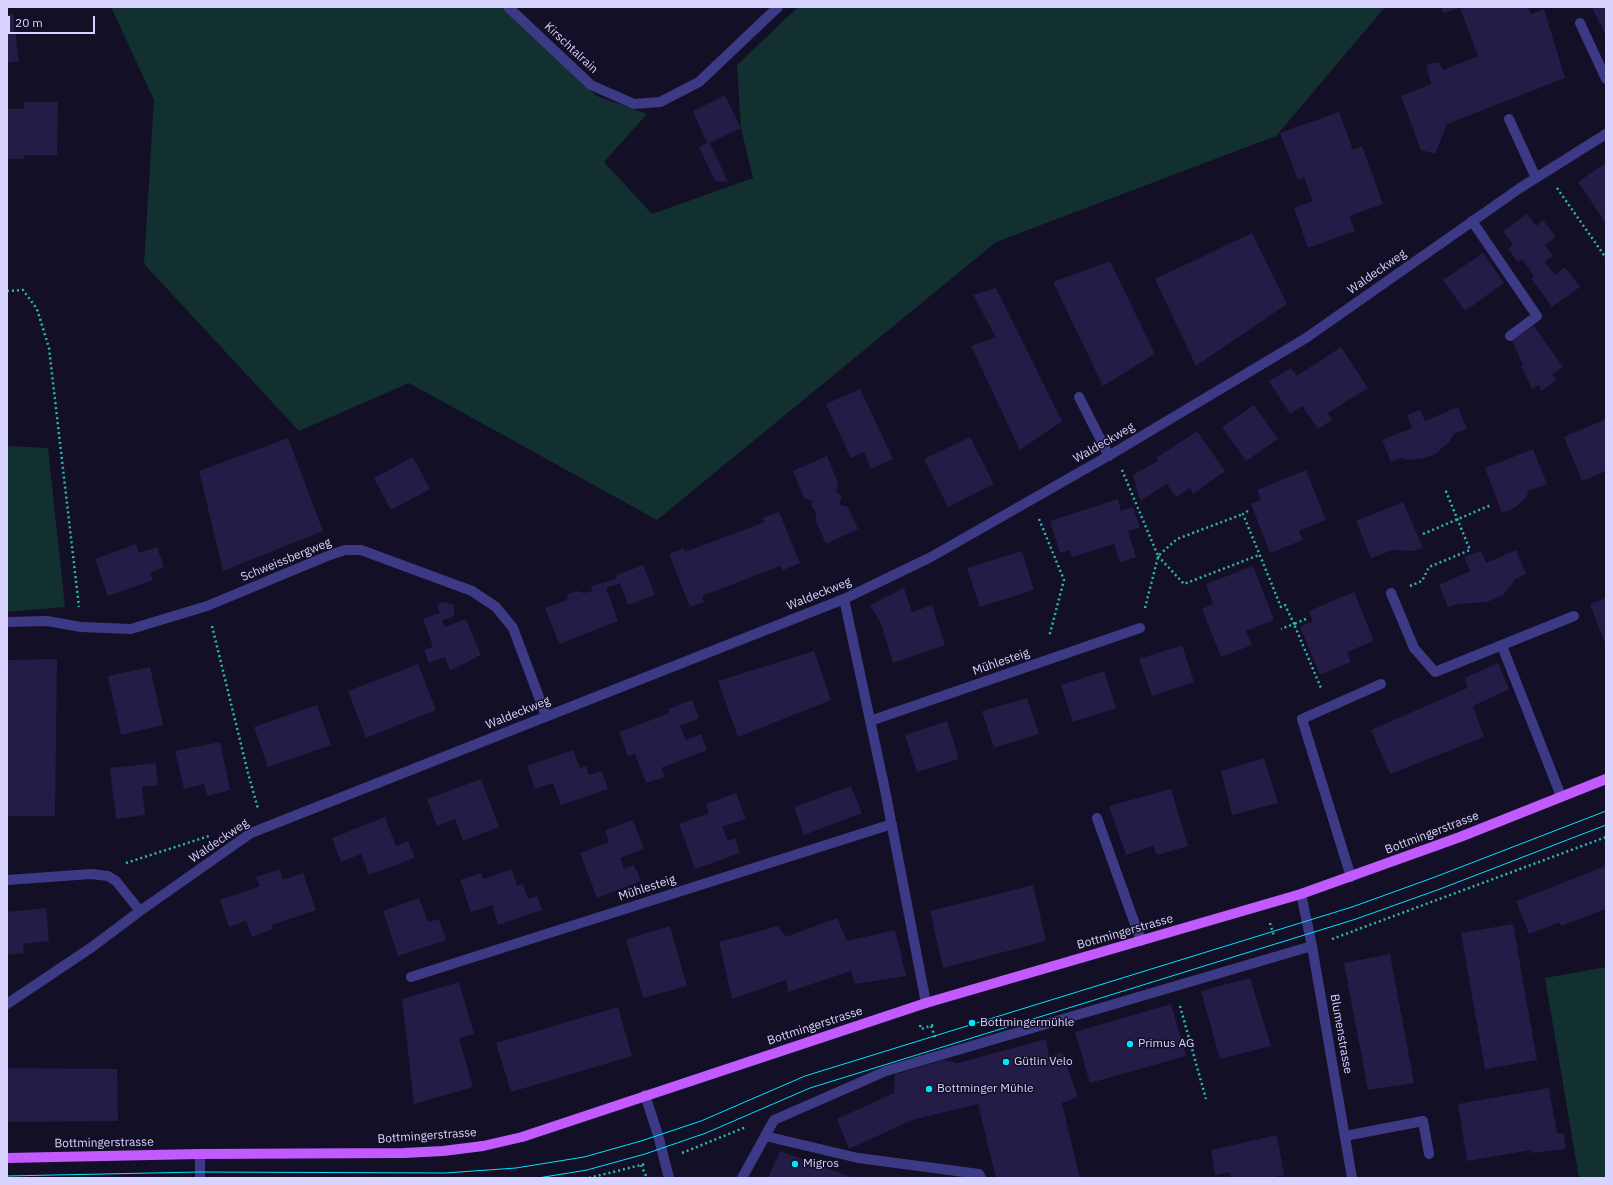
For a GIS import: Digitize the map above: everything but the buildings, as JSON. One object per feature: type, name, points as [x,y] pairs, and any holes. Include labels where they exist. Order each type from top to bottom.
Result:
[{"type":"main road","name":"Bottmingerstrasse","points":[[7,1158],[200,1154],[404,1153],[443,1151],[483,1146],[522,1137],[926,1003],[1301,894],[1460,837],[1606,779]]},
{"type":"street","name":"Kirschtalrain","points":[[508,7],[591,85],[634,104],[660,102],[699,82],[778,7]]},
{"type":"street","points":[[1580,23],[1606,78]]},
{"type":"street","points":[[1509,119],[1536,178]]},
{"type":"street","name":"Waldeckweg","points":[[7,1004],[92,947],[140,911],[251,833],[844,599],[931,557],[1112,454],[1306,338],[1472,221],[1536,178],[1606,134]]},
{"type":"street","points":[[1472,221],[1537,316],[1510,336]]},
{"type":"street","points":[[1079,397],[1112,454]]},
{"type":"street","name":"Schweissbergweg","points":[[7,622],[46,621],[82,627],[131,629],[207,606],[330,555],[345,550],[361,550],[472,591],[496,607],[513,628],[546,716]]},
{"type":"street","points":[[1391,593],[1414,648],[1435,672],[1574,616]]},
{"type":"street","points":[[844,599],[892,824],[926,1003]]},
{"type":"street","name":"Mühlesteig","points":[[870,721],[1140,628]]},
{"type":"street","points":[[1502,646],[1561,796]]},
{"type":"street","points":[[1351,877],[1302,719],[1381,684]]},
{"type":"street","points":[[1097,818],[1141,941]]},
{"type":"street","name":"Mühlesteig","points":[[411,977],[892,824]]},
{"type":"street","points":[[7,880],[91,874],[108,876],[116,881],[140,911]]},
{"type":"street","name":"Blumenstrasse","points":[[1301,894],[1312,946],[1352,1178]]},
{"type":"street","points":[[742,1178],[774,1120],[886,1071],[1312,946]]},
{"type":"street","points":[[645,1095],[658,1135],[669,1178]]},
{"type":"street","points":[[1345,1136],[1423,1121],[1429,1154]]},
{"type":"street","points":[[765,1136],[858,1158],[979,1174],[981,1178]]},
{"type":"street","points":[[200,1154],[200,1178]]},
{"type":"path","points":[[1546,172],[1606,258]]},
{"type":"path","points":[[7,291],[23,290],[37,309],[49,348],[82,627]]},
{"type":"path","points":[[1112,454],[1158,556],[1184,584],[1259,554]]},
{"type":"path","points":[[1391,593],[1422,580],[1429,567],[1470,550],[1445,490]]},
{"type":"path","points":[[1031,500],[1064,580],[1042,661]]},
{"type":"path","points":[[1423,534],[1491,505]]},
{"type":"path","points":[[1140,628],[1158,556],[1177,540],[1248,511]]},
{"type":"path","points":[[1242,514],[1281,607],[1286,605],[1329,707]]},
{"type":"path","points":[[207,606],[248,773],[264,828]]},
{"type":"path","points":[[1281,629],[1306,619]]},
{"type":"path","points":[[91,874],[210,835]]},
{"type":"path","points":[[1312,946],[1606,837]]},
{"type":"path","points":[[1264,924],[1270,922],[1279,953],[1268,956],[1268,959]]},
{"type":"path","points":[[1174,987],[1206,1099]]},
{"type":"path","points":[[641,1165],[647,1178]]},
{"type":"green space","points":[[111,7],[501,7],[597,96],[647,114],[604,162],[652,214],[753,178],[741,128],[737,65],[798,7],[1385,7],[1276,136],[996,242],[657,520],[409,383],[299,431],[144,264],[154,100]]},
{"type":"green space","points":[[7,446],[48,448],[65,607],[7,612]]},
{"type":"green space","points":[[1606,967],[1606,1178],[1579,1178],[1545,978]]},
{"type":"tram line","points":[[7,1176],[200,1172],[445,1173],[516,1168],[584,1157],[641,1141],[701,1121],[805,1076],[1352,907],[1435,877],[1606,811]]},
{"type":"tram line","points":[[538,1178],[587,1170],[645,1154],[706,1133],[810,1088],[1356,919],[1440,889],[1606,825]]},
{"type":"place","name":"Bottmingermühle","points":[[972,1023]]},
{"type":"place","name":"Primus AG","points":[[1130,1044]]},
{"type":"place","name":"Gütlin Velo","points":[[1006,1062]]},
{"type":"place","name":"Bottminger Mühle","points":[[929,1089]]},
{"type":"place","name":"Migros","points":[[795,1164]]}]
